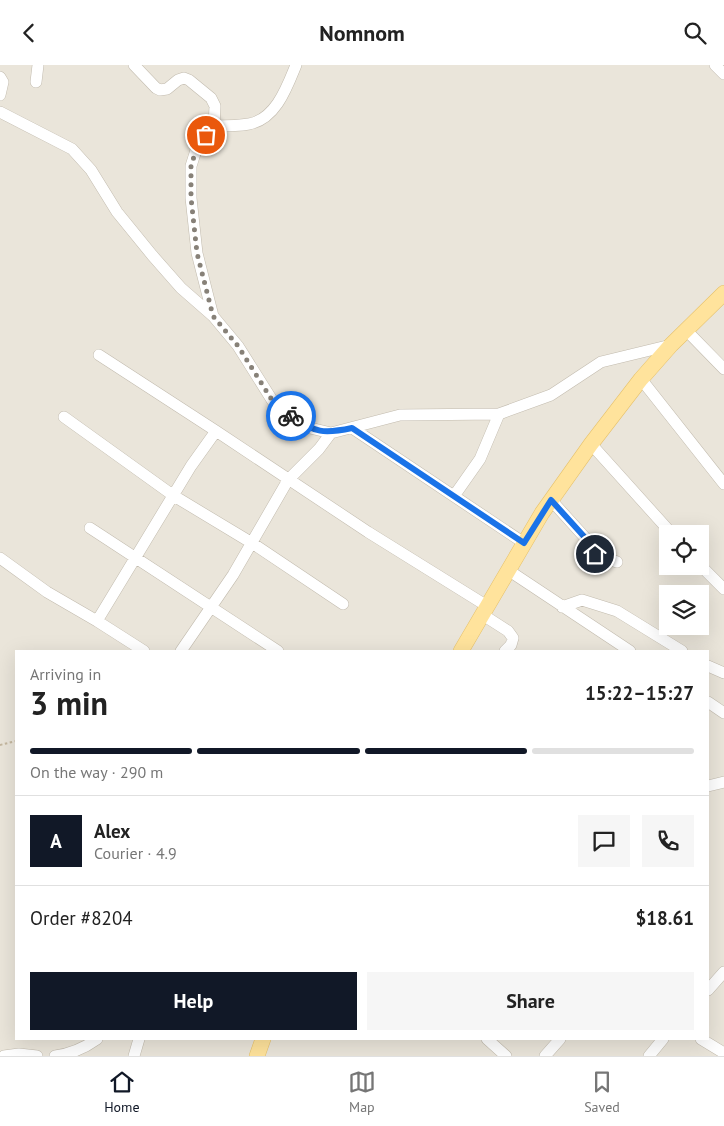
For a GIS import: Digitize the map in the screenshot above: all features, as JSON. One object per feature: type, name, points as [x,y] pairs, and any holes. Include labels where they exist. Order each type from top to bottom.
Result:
[{"type":"main road","points":[[462,650],[508,569],[551,500],[591,444],[670,345],[724,293]]},
{"type":"main road","points":[[257,1056],[263,1040]]},
{"type":"street","points":[[36,83],[38,65]]},
{"type":"street","points":[[134,65],[160,90],[166,89],[178,80],[184,78],[189,80],[211,99],[215,106],[214,127],[198,144],[191,166],[191,198],[197,253],[213,316]]},
{"type":"street","points":[[214,127],[251,124],[266,117],[279,102],[296,65]]},
{"type":"street","points":[[715,65],[724,74]]},
{"type":"street","points":[[0,77],[2,81],[0,95]]},
{"type":"street","points":[[0,112],[72,149],[91,170],[117,211],[152,255],[181,288],[213,316],[238,346],[272,400],[306,427],[331,433],[400,415],[499,414],[551,395],[601,362],[670,345]]},
{"type":"street","points":[[686,330],[724,369]]},
{"type":"street","points":[[99,355],[485,610],[513,638],[511,645],[506,650]]},
{"type":"street","points":[[641,379],[724,485]]},
{"type":"street","points":[[454,496],[480,459],[499,414]]},
{"type":"street","points":[[64,417],[174,496],[252,543],[343,604]]},
{"type":"street","points":[[352,428],[524,543]]},
{"type":"street","points":[[97,621],[191,466],[216,431]]},
{"type":"street","points":[[182,650],[233,575],[288,480],[319,449],[331,433]]},
{"type":"street","points":[[591,444],[664,525]]},
{"type":"street","points":[[551,500],[589,542],[595,554],[616,562]]},
{"type":"street","points":[[90,528],[276,650]]},
{"type":"street","points":[[0,557],[47,592],[142,650]]},
{"type":"street","points":[[508,569],[628,650]]},
{"type":"street","points":[[709,574],[724,589]]},
{"type":"street","points":[[562,607],[582,600],[617,611],[680,650]]},
{"type":"street","points":[[709,666],[724,673]]},
{"type":"street","points":[[709,703],[724,713]]},
{"type":"street","points":[[709,786],[724,782]]},
{"type":"street","points":[[709,989],[724,972]]},
{"type":"street","points":[[55,1056],[69,1054],[96,1040]]},
{"type":"street","points":[[134,1056],[139,1040]]},
{"type":"street","points":[[488,1040],[506,1056]]},
{"type":"street","points":[[545,1056],[559,1040]]},
{"type":"street","points":[[649,1056],[663,1040]]},
{"type":"street","points":[[703,1040],[724,1053]]},
{"type":"street","points":[[4,1056],[19,1054],[37,1056]]},
{"type":"path","points":[[0,745],[15,741]]},
{"type":"shaded area","points":[[0,65],[724,65],[724,1056],[0,1056]]},
{"type":"way so far","points":[[206,135],[198,144],[191,166],[191,198],[197,253],[213,316],[238,346],[272,400],[291,416]]},
{"type":"route","points":[[291,416],[306,427],[320,431],[331,433],[352,428],[524,543],[551,500],[589,542],[595,554]]}]
